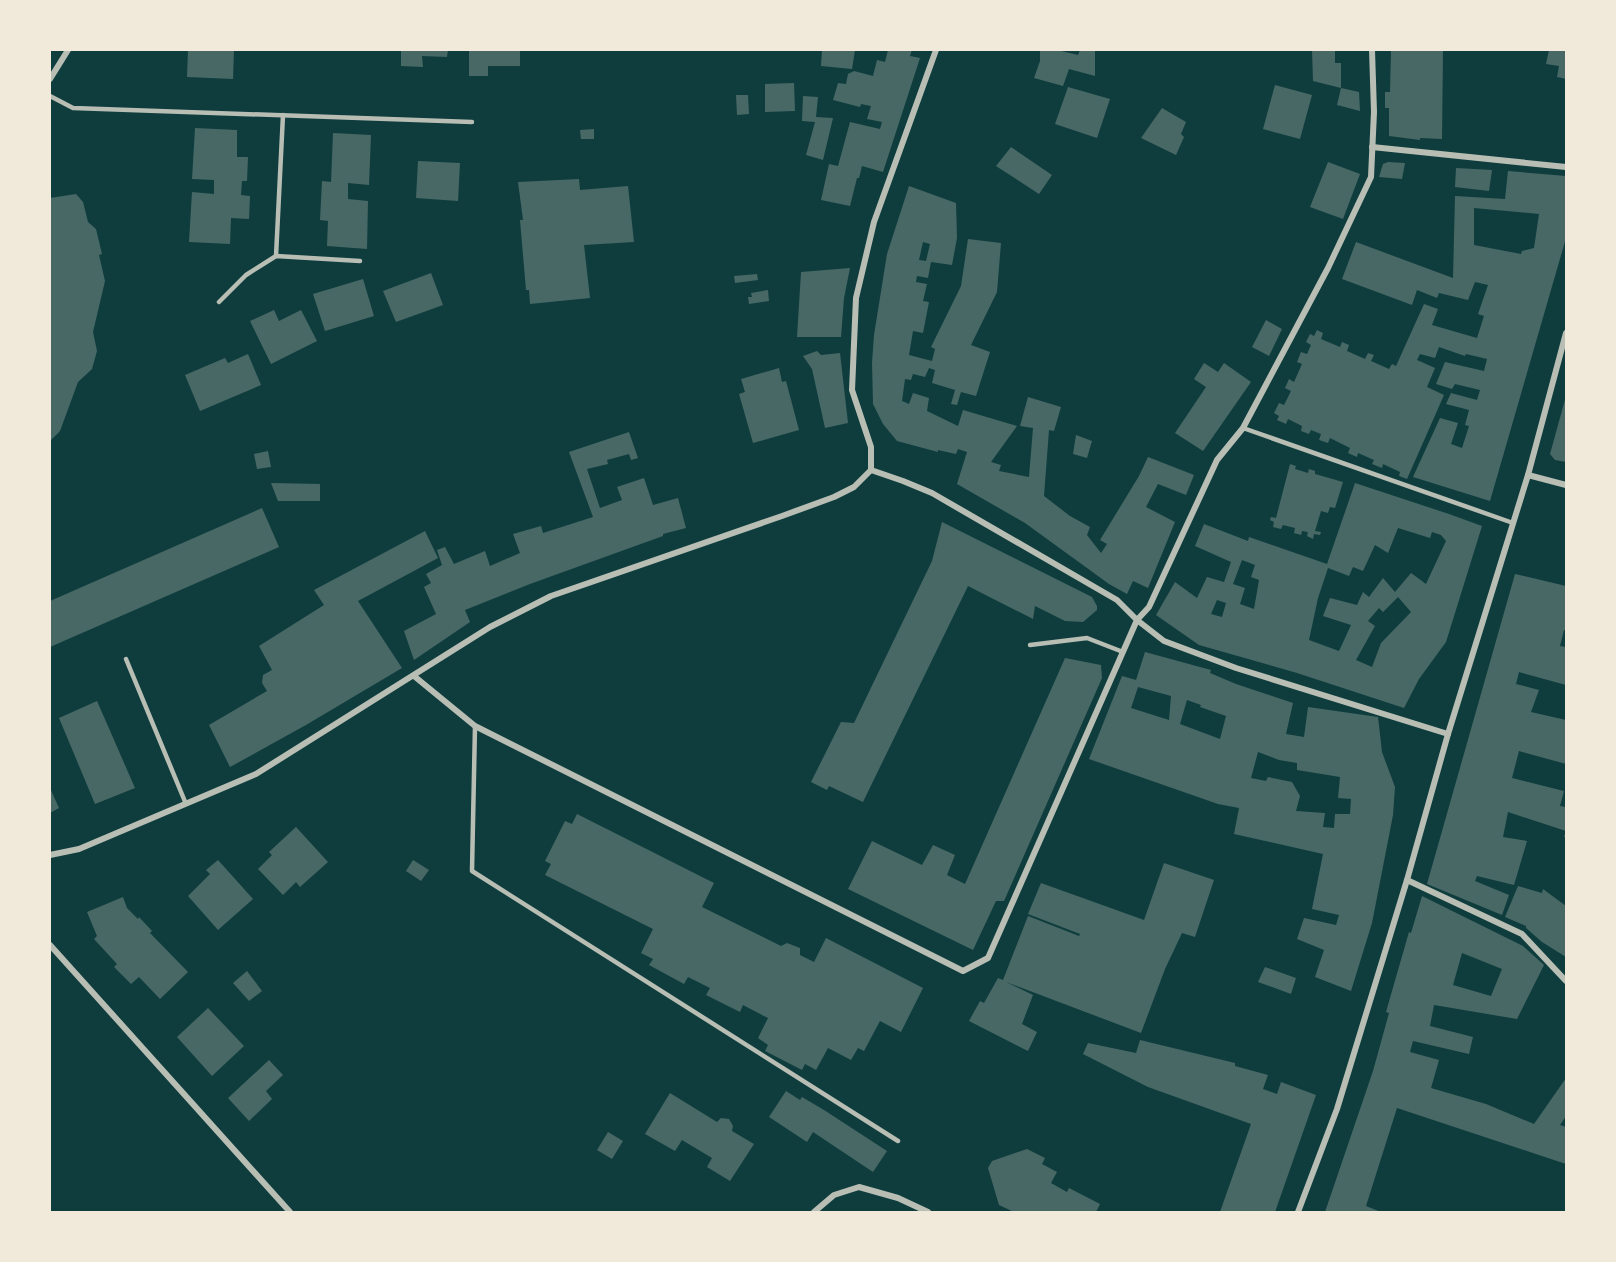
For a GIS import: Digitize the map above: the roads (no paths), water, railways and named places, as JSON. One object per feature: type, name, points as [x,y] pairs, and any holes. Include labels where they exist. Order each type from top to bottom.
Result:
[{"type":"street","points":[[50,79],[68,50]]},
{"type":"street","points":[[50,855],[79,849],[256,774],[490,627],[551,596],[771,520],[854,487],[871,470],[871,447],[852,390],[856,298],[874,222],[936,50]]},
{"type":"street","points":[[414,676],[475,726],[963,971],[988,958],[1137,620],[1149,607],[1217,460],[1243,428],[1328,268],[1371,177],[1374,112],[1371,50]]},
{"type":"street","points":[[1372,147],[1566,166]]},
{"type":"street","points":[[1298,1212],[1337,1109],[1407,880],[1448,734],[1527,475],[1566,333]]},
{"type":"street","points":[[871,470],[932,493],[1117,600],[1137,620],[1164,641],[1236,668],[1448,734]]},
{"type":"street","points":[[1527,475],[1566,484]]},
{"type":"street","points":[[1407,880],[1522,934],[1566,981]]},
{"type":"street","points":[[50,945],[290,1212]]},
{"type":"street","points":[[814,1212],[834,1195],[859,1187],[898,1198],[928,1212]]},
{"type":"lane","points":[[50,96],[73,108],[472,122]]},
{"type":"lane","points":[[276,256],[283,115]]},
{"type":"lane","points":[[219,302],[246,275],[276,256],[360,261]]},
{"type":"lane","points":[[1243,428],[1513,523]]},
{"type":"lane","points":[[1030,645],[1087,638],[1123,652]]},
{"type":"lane","points":[[126,659],[186,804]]},
{"type":"lane","points":[[475,726],[472,871],[898,1141]]}]
